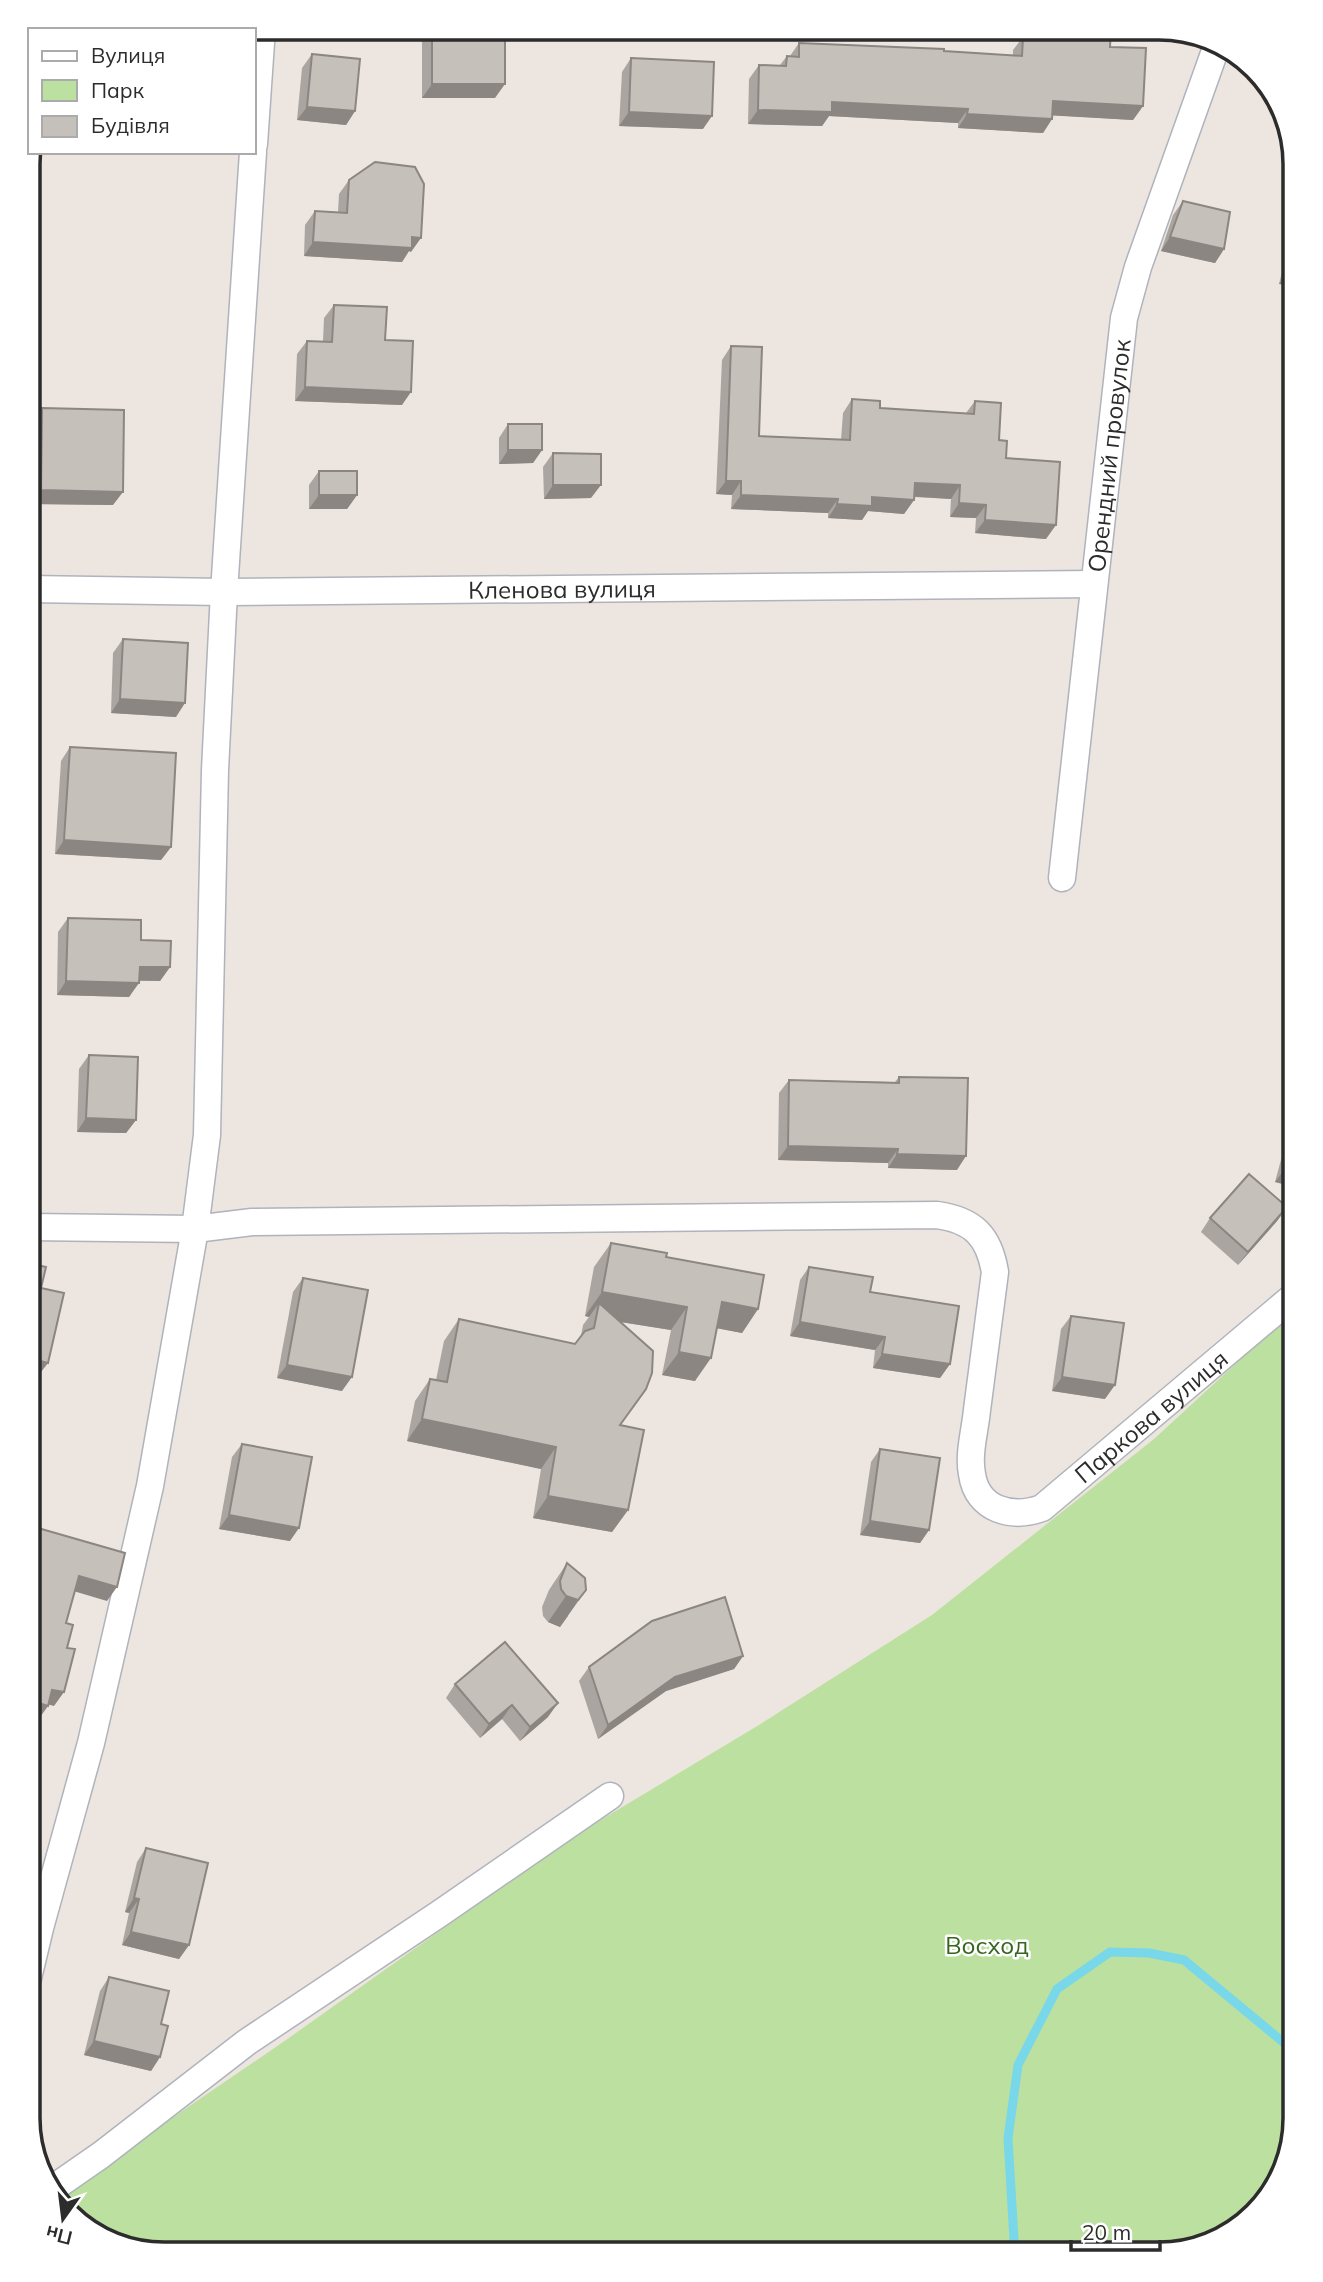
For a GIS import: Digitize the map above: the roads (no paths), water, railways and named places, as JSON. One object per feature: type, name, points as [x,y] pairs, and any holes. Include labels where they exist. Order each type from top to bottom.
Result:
[{"type":"street","points":[[256,115],[261,41]]},
{"type":"street","name":"Орендний провулок","points":[[1062,878],[1124,318],[1138,267],[1214,54]]},
{"type":"street","points":[[40,1928],[91,1743],[150,1486],[195,1229],[206,1135],[215,769],[253,154]]},
{"type":"street","name":"Кленова вулиця","points":[[41,589],[224,592],[1094,584]]},
{"type":"street","name":"Паркова вулиця","points":[[195,1229],[252,1222],[937,1214],[954,1217],[971,1226],[984,1238],[992,1254],[995,1272],[973,1444],[972,1475],[976,1489],[986,1501],[1013,1514],[1042,1508],[1283,1305]]},
{"type":"street","points":[[40,1227],[195,1229]]},
{"type":"street","points":[[59,2183],[101,2155],[247,2042],[610,1796]]},
{"type":"waterway","points":[[1013,2242],[1008,2138],[1018,2065],[1057,1989],[1110,1952],[1149,1953],[1184,1960],[1283,2042]]},
{"type":"park label","name":"Восход","points":[[987,1945]]}]
